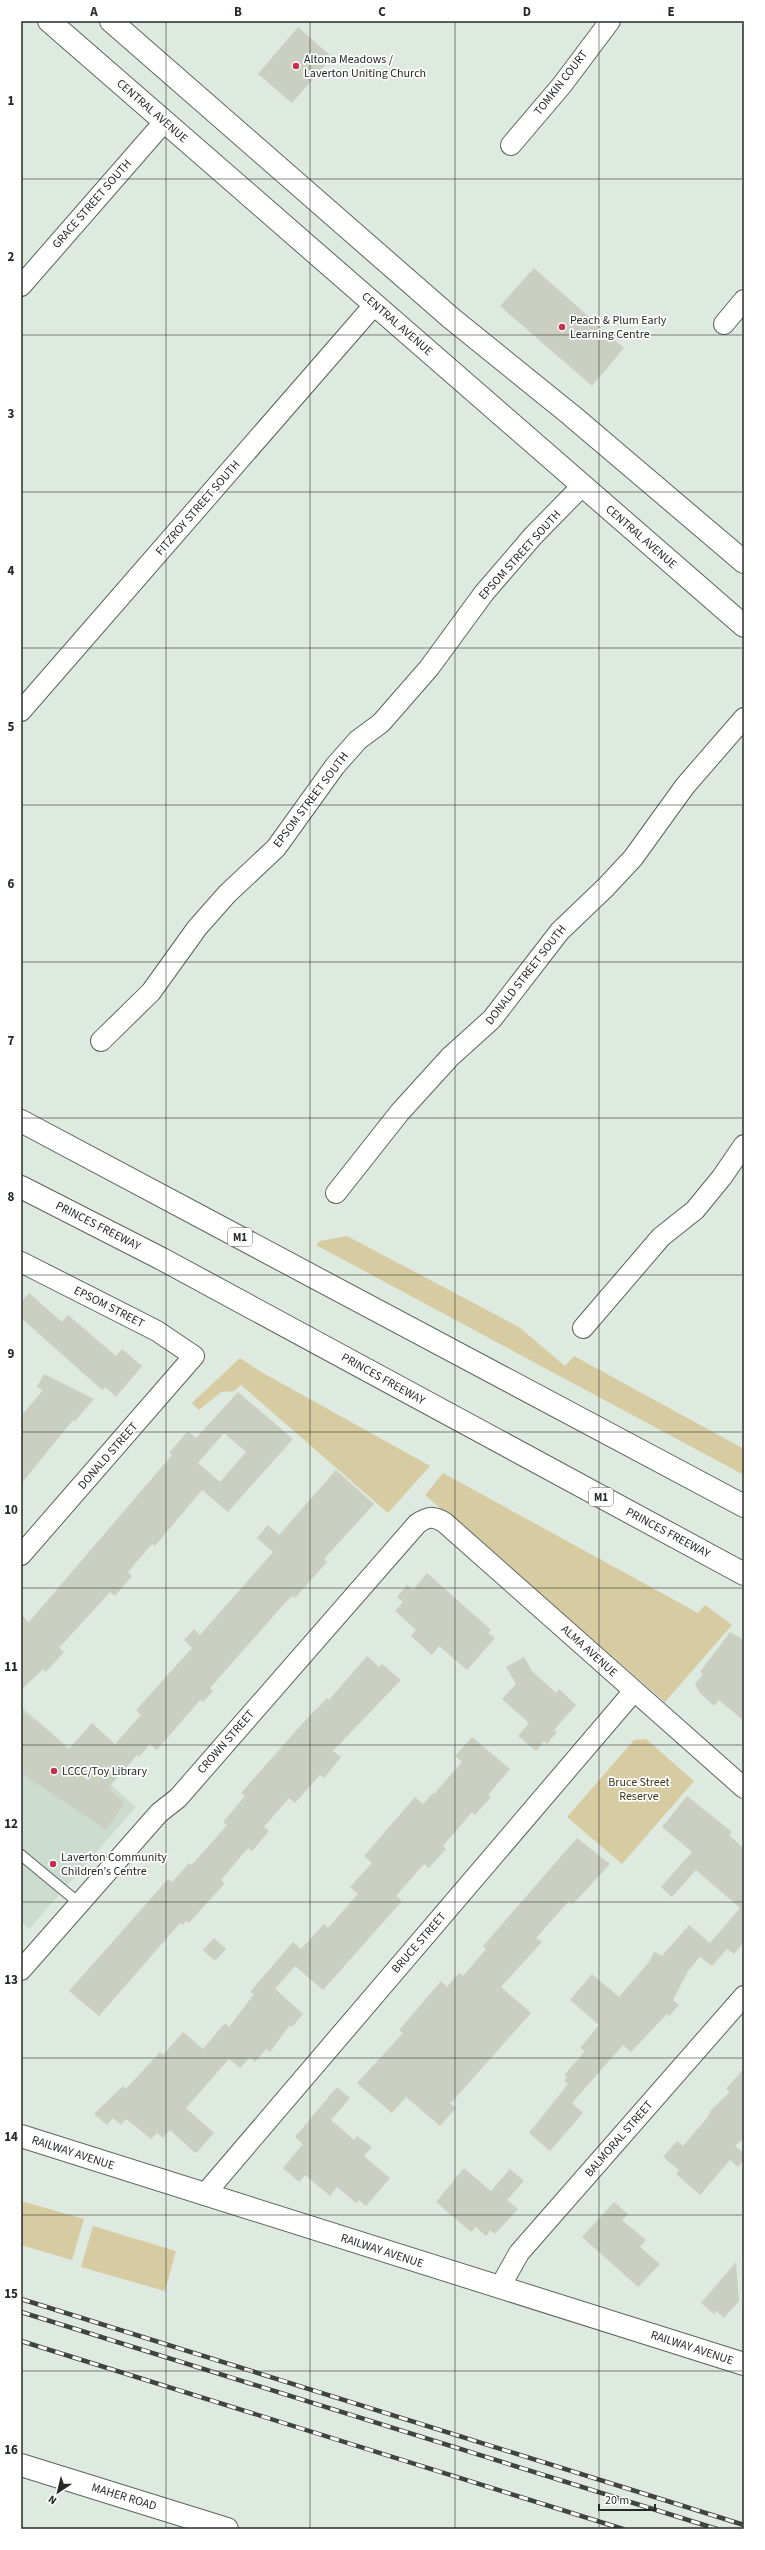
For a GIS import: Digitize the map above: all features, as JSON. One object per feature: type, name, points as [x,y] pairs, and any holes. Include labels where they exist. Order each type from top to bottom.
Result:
[{"type":"main road","name":"CENTRAL AVENUE","points":[[49,21],[744,626]]},
{"type":"main road","points":[[111,21],[451,318],[571,415],[744,562]]},
{"type":"main road","name":"M1","points":[[21,1121],[744,1506]]},
{"type":"main road","name":"PRINCES FREEWAY","points":[[21,1187],[162,1259],[744,1574]]},
{"type":"main road","points":[[21,1201],[162,1259]]},
{"type":"main road","points":[[645,1521],[744,1580]]},
{"type":"main road","name":"RAILWAY AVENUE","points":[[21,2136],[204,2195],[744,2364]]},
{"type":"main road","name":"MAHER ROAD","points":[[21,2465],[227,2529]]},
{"type":"street","name":"TOMKIN COURT","points":[[511,145],[562,85],[610,21]]},
{"type":"street","name":"GRACE STREET SOUTH","points":[[21,286],[164,122]]},
{"type":"street","points":[[724,324],[744,300]]},
{"type":"street","name":"FITZROY STREET SOUTH","points":[[21,711],[375,304]]},
{"type":"street","name":"EPSOM STREET SOUTH","points":[[101,1041],[151,992],[197,928],[227,894],[276,848],[335,766],[358,740],[381,723],[429,668],[484,593],[540,528],[582,486]]},
{"type":"street","name":"DONALD STREET SOUTH","points":[[336,1193],[400,1112],[450,1057],[492,1020],[560,931],[606,887],[633,858],[685,786],[744,718]]},
{"type":"street","points":[[582,1328],[661,1237],[694,1210],[722,1177],[744,1144]]},
{"type":"street","name":"EPSOM STREET","points":[[21,1262],[157,1331],[194,1356]]},
{"type":"street","name":"DONALD STREET","points":[[21,1555],[194,1356]]},
{"type":"street","name":"ALMA AVENUE","points":[[432,1517],[445,1523],[744,1788]]},
{"type":"street","name":"CROWN STREET","points":[[21,1970],[159,1813],[178,1798],[417,1524],[432,1517]]},
{"type":"street","name":"BRUCE STREET","points":[[204,2195],[634,1691]]},
{"type":"street","name":"BALMORAL STREET","points":[[500,2287],[520,2252],[744,1996]]},
{"type":"lane","points":[[21,1855],[79,1903]]},
{"type":"shaded area","name":"Laverton Community Children’s Centre","points":[[21,1706],[136,1807],[29,1929],[21,1922]]},
{"type":"green space","points":[[347,1236],[519,1327],[565,1366],[574,1356],[744,1449],[744,1475],[316,1245],[320,1241]]},
{"type":"green space","points":[[240,1358],[263,1373],[430,1466],[388,1513],[241,1385],[234,1391],[221,1392],[199,1410],[192,1403]]},
{"type":"green space","points":[[443,1473],[698,1613],[705,1605],[732,1625],[665,1702],[425,1495]]},
{"type":"green space","name":"Bruce Street Reserve","points":[[646,1739],[694,1781],[622,1864],[567,1817],[634,1740]]},
{"type":"green space","points":[[21,2201],[84,2219],[72,2260],[21,2245]]},
{"type":"green space","points":[[93,2226],[176,2251],[165,2291],[81,2267]]},
{"type":"building","points":[[298,27],[332,57],[292,103],[258,74]]},
{"type":"building","name":"Peach & Plum Early Learning Centre","points":[[534,268],[624,348],[592,386],[500,306]]},
{"type":"building","points":[[29,1293],[62,1322],[68,1315],[116,1356],[122,1349],[142,1366],[116,1397],[105,1387],[102,1390],[21,1318],[21,1302]]},
{"type":"building","points":[[44,1374],[94,1399],[75,1421],[73,1420],[21,1484],[21,1416],[43,1390],[37,1387]]},
{"type":"building","points":[[238,1392],[293,1439],[228,1512],[202,1490],[155,1546],[152,1544],[128,1572],[132,1576],[115,1596],[110,1592],[59,1648],[64,1652],[46,1672],[43,1669],[21,1690],[21,1615],[29,1622],[172,1455],[169,1453],[188,1431],[196,1438]],"holes":[[[224,1433],[246,1452],[220,1482],[198,1463]]]},
{"type":"building","points":[[336,1470],[374,1504],[324,1559],[327,1562],[295,1598],[292,1596],[285,1603],[210,1688],[213,1691],[203,1702],[200,1700],[157,1750],[150,1744],[139,1757],[137,1755],[108,1788],[125,1803],[106,1830],[21,1773],[21,1712],[40,1723],[68,1750],[92,1723],[115,1744],[141,1715],[136,1710],[192,1648],[184,1640],[194,1629],[200,1635],[273,1552],[257,1538],[268,1525],[279,1535]]},
{"type":"building","points":[[427,1573],[491,1630],[488,1633],[495,1638],[467,1670],[439,1646],[432,1655],[411,1636],[416,1630],[395,1611],[403,1602],[397,1597],[407,1585],[413,1590]]},
{"type":"building","points":[[730,1632],[744,1640],[744,1721],[719,1700],[714,1706],[699,1692],[695,1684],[703,1674],[700,1672]]},
{"type":"building","points":[[367,1656],[379,1667],[382,1664],[401,1680],[333,1751],[341,1757],[324,1778],[320,1775],[295,1803],[289,1798],[264,1827],[269,1831],[252,1851],[248,1848],[221,1880],[225,1883],[189,1923],[186,1921],[183,1925],[180,1923],[99,2016],[69,1991],[168,1879],[172,1882],[189,1863],[191,1865],[197,1859],[227,1825],[223,1822],[245,1796],[241,1793],[302,1724],[327,1698],[329,1700]]},
{"type":"building","points":[[524,1657],[532,1671],[556,1693],[559,1689],[576,1705],[554,1730],[557,1732],[547,1744],[544,1741],[536,1751],[518,1736],[529,1723],[502,1699],[516,1684],[506,1667]]},
{"type":"building","points":[[472,1737],[510,1769],[488,1795],[491,1797],[475,1815],[472,1812],[443,1846],[446,1849],[429,1868],[424,1864],[396,1896],[402,1901],[323,1990],[295,1966],[275,1989],[303,2014],[292,2027],[290,2025],[270,2052],[266,2049],[255,2062],[250,2057],[240,2068],[229,2059],[186,2108],[214,2133],[198,2151],[195,2153],[170,2130],[163,2138],[157,2133],[151,2139],[126,2119],[121,2125],[113,2118],[107,2125],[94,2114],[123,2086],[126,2089],[160,2052],[163,2055],[183,2032],[203,2049],[225,2023],[229,2027],[254,1994],[250,1992],[293,1942],[301,1949],[324,1924],[328,1928],[358,1894],[350,1887],[372,1863],[364,1856],[415,1797],[423,1804],[433,1793],[434,1794],[462,1762],[455,1756]]},
{"type":"building","points":[[687,1796],[732,1832],[729,1835],[744,1849],[744,1942],[734,1954],[727,1949],[712,1966],[700,1957],[688,1971],[673,2000],[679,2005],[669,2016],[667,2014],[631,2052],[623,2045],[572,2103],[583,2113],[550,2151],[529,2133],[568,2084],[564,2081],[567,2077],[564,2075],[585,2051],[580,2048],[599,2025],[570,2000],[592,1974],[619,1997],[649,1962],[654,1952],[662,1956],[689,1925],[710,1943],[740,1908],[696,1870],[672,1897],[661,1887],[692,1852],[662,1827]]},
{"type":"building","points":[[577,1838],[610,1864],[573,1904],[569,1901],[536,1938],[542,1942],[501,1987],[531,2013],[450,2104],[456,2108],[440,2126],[406,2097],[392,2113],[357,2083],[403,2033],[399,2030],[441,1981],[447,1987],[459,1973],[463,1976],[486,1949],[483,1946]]},
{"type":"building","points":[[214,1938],[226,1949],[215,1961],[203,1950]]},
{"type":"building","points":[[744,2068],[744,2138],[735,2146],[744,2153],[744,2159],[738,2167],[730,2160],[700,2195],[676,2174],[679,2170],[663,2157],[677,2141],[683,2146],[707,2118],[711,2110],[730,2092],[726,2089]]},
{"type":"building","points":[[337,2087],[350,2098],[331,2120],[354,2140],[357,2136],[372,2147],[364,2156],[390,2178],[366,2206],[359,2200],[356,2203],[337,2187],[330,2196],[305,2175],[299,2182],[283,2168],[303,2144],[295,2137]]},
{"type":"building","points":[[464,2168],[491,2191],[510,2169],[524,2181],[507,2200],[518,2209],[495,2234],[490,2230],[486,2236],[476,2227],[471,2232],[436,2202]]},
{"type":"building","points":[[614,2202],[628,2214],[622,2220],[646,2240],[640,2247],[660,2264],[638,2287],[582,2237]]},
{"type":"building","points":[[736,2262],[739,2301],[724,2318],[716,2311],[714,2314],[701,2303]]},
{"type":"railway","points":[[21,2299],[744,2525]]},
{"type":"railway","points":[[21,2312],[717,2529]]},
{"type":"railway","points":[[21,2341],[623,2529]]},
{"type":"place","name":"Altona Meadows / Laverton Uniting Church","points":[[296,66]]},
{"type":"place","name":"Peach & Plum Early Learning Centre","points":[[562,327]]},
{"type":"place","name":"LCCC/Toy Library","points":[[54,1771]]},
{"type":"place","name":"Laverton Community Children’s Centre","points":[[53,1864]]}]
